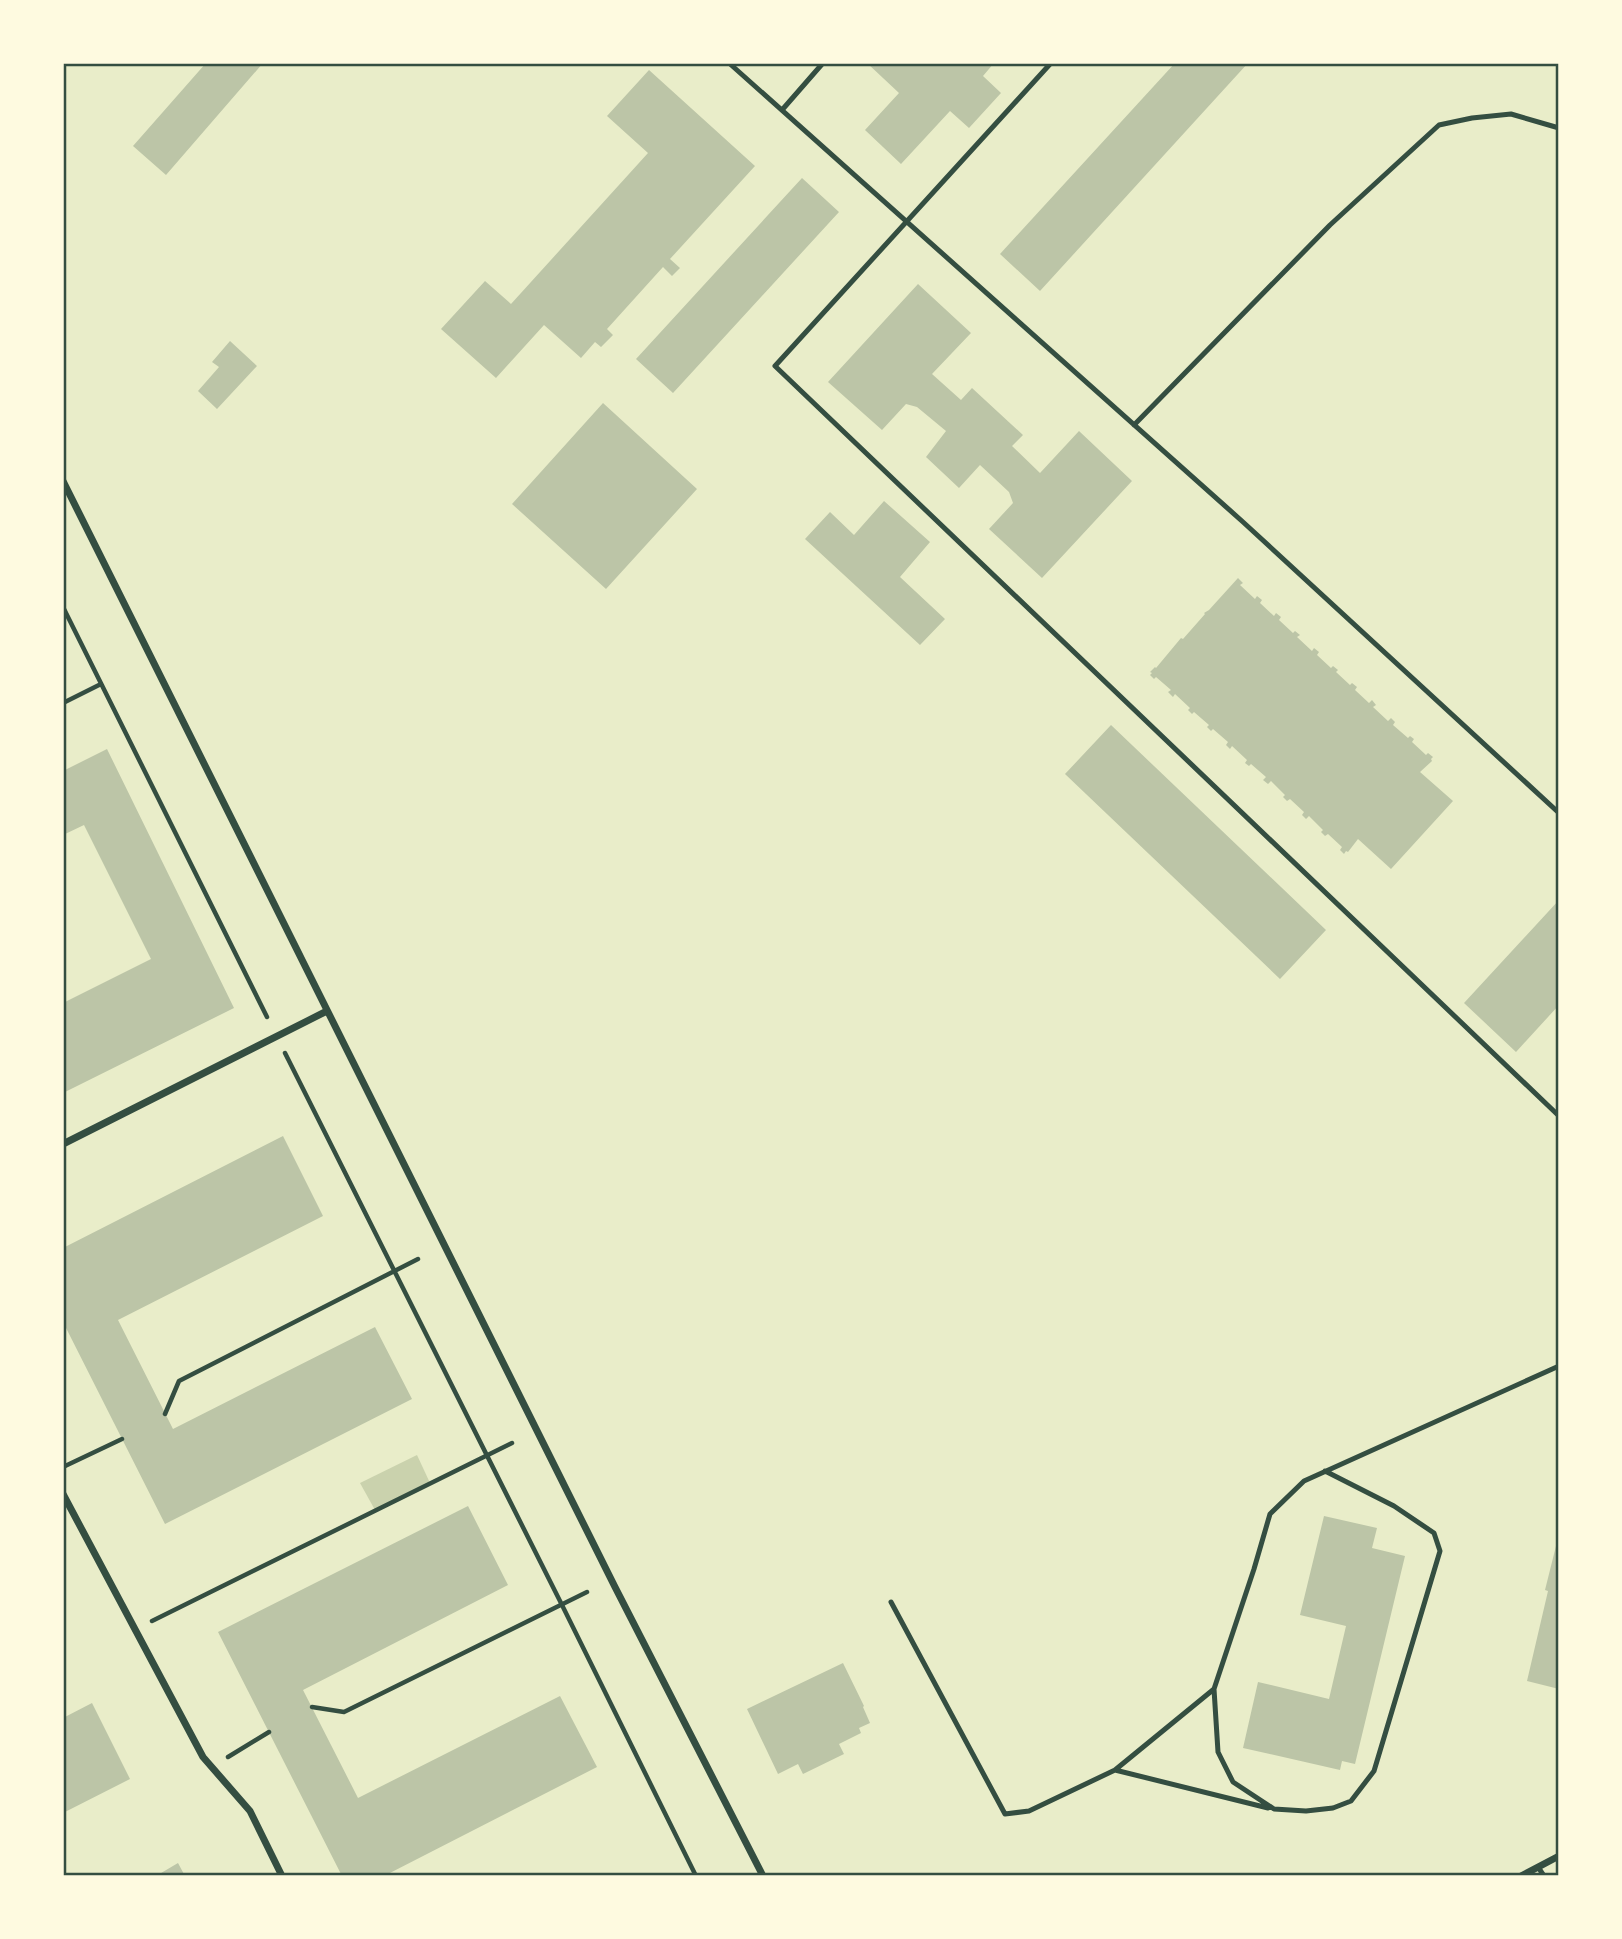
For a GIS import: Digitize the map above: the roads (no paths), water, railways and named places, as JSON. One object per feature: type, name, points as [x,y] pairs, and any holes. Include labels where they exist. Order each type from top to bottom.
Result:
[{"type":"street","points":[[63,481],[609,1574],[763,1876]]},
{"type":"street","points":[[63,1144],[327,1011]]},
{"type":"street","points":[[63,1494],[203,1757],[250,1811],[282,1876]]},
{"type":"street","points":[[1521,1876],[1559,1856]]},
{"type":"lane","points":[[729,63],[1243,522],[1559,813]]},
{"type":"lane","points":[[782,110],[823,63]]},
{"type":"lane","points":[[1051,63],[775,366],[1559,1116]]},
{"type":"lane","points":[[1134,425],[1330,225],[1438,125],[1511,114],[1559,128]]},
{"type":"lane","points":[[1275,1810],[1233,1782],[1218,1752],[1214,1689],[1270,1514],[1304,1481],[1559,1366]]},
{"type":"lane","points":[[1115,1770],[1275,1810],[1306,1811],[1333,1808],[1351,1801],[1374,1770],[1440,1551],[1434,1533],[1394,1506],[1325,1471]]},
{"type":"lane","points":[[891,1602],[1005,1814],[1029,1811],[1115,1770],[1214,1689]]},
{"type":"lane","points":[[1538,1867],[1544,1876]]}]
